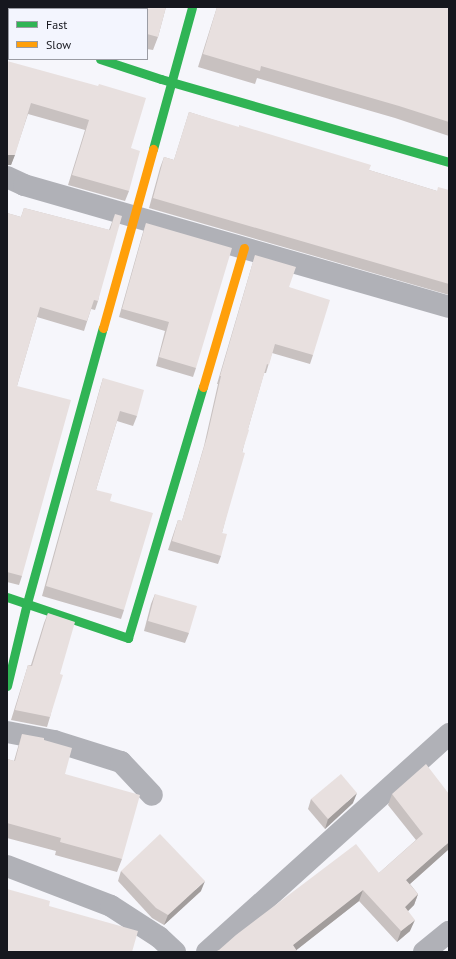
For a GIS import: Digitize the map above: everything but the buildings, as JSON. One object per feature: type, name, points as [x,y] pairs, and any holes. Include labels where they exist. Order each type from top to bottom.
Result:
[{"type":"street","points":[[7,686],[26,603],[170,81],[192,7]]},
{"type":"street","points":[[103,60],[170,81],[449,162]]},
{"type":"street","points":[[7,177],[24,185],[449,307]]},
{"type":"street","points":[[7,597],[128,638],[244,248]]},
{"type":"street","points":[[7,732],[54,741],[121,762],[152,796]]},
{"type":"street","points":[[207,952],[449,734]]},
{"type":"street","points":[[7,866],[111,906],[159,937],[175,952]]},
{"type":"street","points":[[424,952],[449,932]]},
{"type":"traffic: fast","points":[[153,149],[192,7]]},
{"type":"traffic: fast","points":[[103,60],[161,79],[449,162]]},
{"type":"traffic: fast","points":[[7,686],[27,603],[103,328]]},
{"type":"traffic: fast","points":[[7,597],[128,638],[203,387]]},
{"type":"traffic: slow","points":[[103,328],[153,149]]},
{"type":"traffic: slow","points":[[203,387],[244,248]]}]
